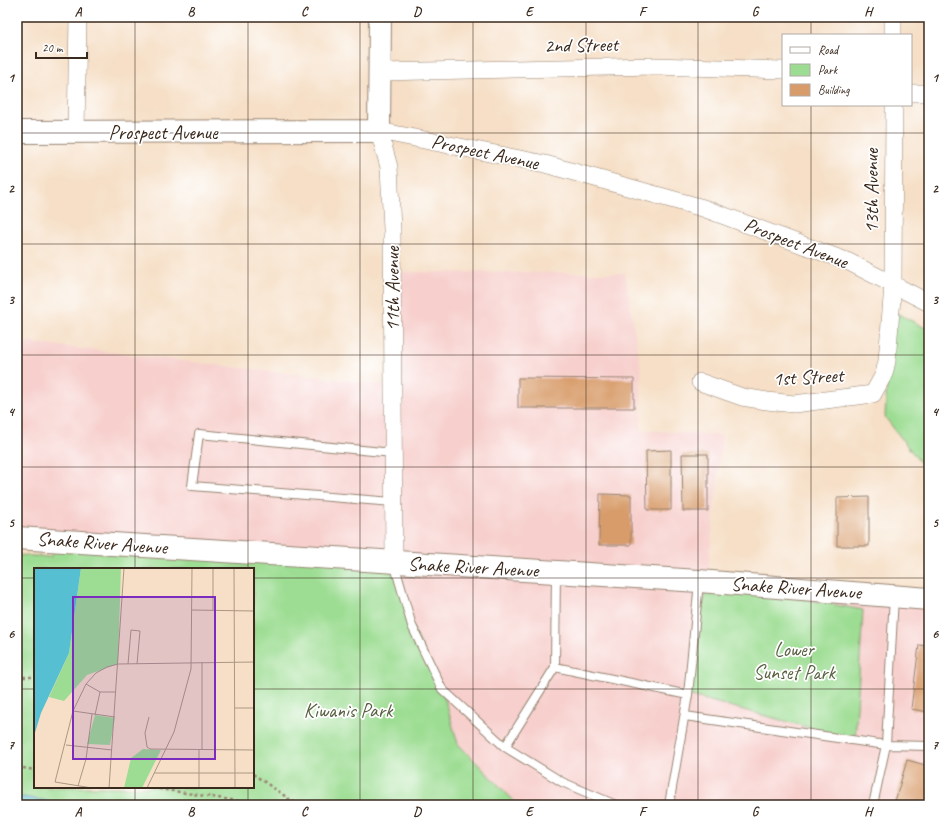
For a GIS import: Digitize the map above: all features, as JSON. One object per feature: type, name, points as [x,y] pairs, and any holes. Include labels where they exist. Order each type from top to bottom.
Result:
[{"type":"main road","name":"11th Avenue","points":[[380,17],[380,131]]},
{"type":"main road","name":"Prospect Avenue","points":[[17,132],[380,131]]},
{"type":"main road","name":"Snake River Avenue","points":[[17,538],[556,571],[929,599]]},
{"type":"street","points":[[76,132],[78,17]]},
{"type":"street","points":[[893,17],[893,34]]},
{"type":"street","name":"2nd Street","points":[[380,72],[654,66],[782,70]]},
{"type":"street","points":[[912,93],[929,93]]},
{"type":"street","name":"13th Avenue","points":[[873,394],[884,374],[887,361],[893,285],[894,106]]},
{"type":"street","name":"Prospect Avenue","points":[[380,131],[545,164],[703,208],[849,262],[929,303]]},
{"type":"street","name":"11th Avenue","points":[[380,131],[389,167],[391,221],[394,562]]},
{"type":"street","name":"1st Street","points":[[700,382],[742,397],[767,402],[794,404],[873,394]]},
{"type":"lane","points":[[393,453],[199,434],[192,486],[393,502]]},
{"type":"lane","points":[[394,562],[412,626],[442,689],[505,747],[562,782],[616,805]]},
{"type":"lane","points":[[505,747],[555,667],[556,571]]},
{"type":"lane","points":[[669,805],[688,695],[699,581]]},
{"type":"lane","points":[[873,805],[886,745],[894,596]]},
{"type":"lane","points":[[555,667],[688,695]]},
{"type":"lane","points":[[684,716],[886,745],[929,746]]},
{"type":"path","points":[[17,677],[34,677]]},
{"type":"path","points":[[17,767],[34,770]]},
{"type":"path","points":[[254,775],[298,805]]},
{"type":"path","points":[[154,788],[264,805]]},
{"type":"shaded area","points":[[392,272],[625,273],[641,370],[641,430],[722,435],[707,581],[929,599],[929,805],[518,805],[458,744],[442,689],[412,626],[394,562],[17,538],[17,341],[393,386]]},
{"type":"green space","points":[[891,310],[929,330],[929,474],[885,417]]},
{"type":"green space","name":"Kiwanis Park","points":[[53,540],[394,562],[412,626],[442,689],[458,744],[518,805],[72,805],[17,796],[17,555],[51,557]]},
{"type":"green space","name":"Lower Sunset Park","points":[[707,581],[863,610],[855,740],[688,695]]},
{"type":"water","points":[[17,796],[72,805],[17,805]]},
{"type":"building","points":[[518,378],[634,379],[634,408],[518,408]]},
{"type":"building","points":[[671,450],[671,510],[647,510],[646,451]]},
{"type":"building","points":[[682,454],[708,454],[708,511],[683,511]]},
{"type":"building","points":[[600,494],[631,495],[631,545],[599,545]]},
{"type":"building","points":[[869,497],[869,546],[837,546],[837,498]]},
{"type":"building","points":[[919,645],[929,646],[929,712],[911,709]]},
{"type":"building","points":[[907,760],[929,766],[929,805],[894,805]]}]
